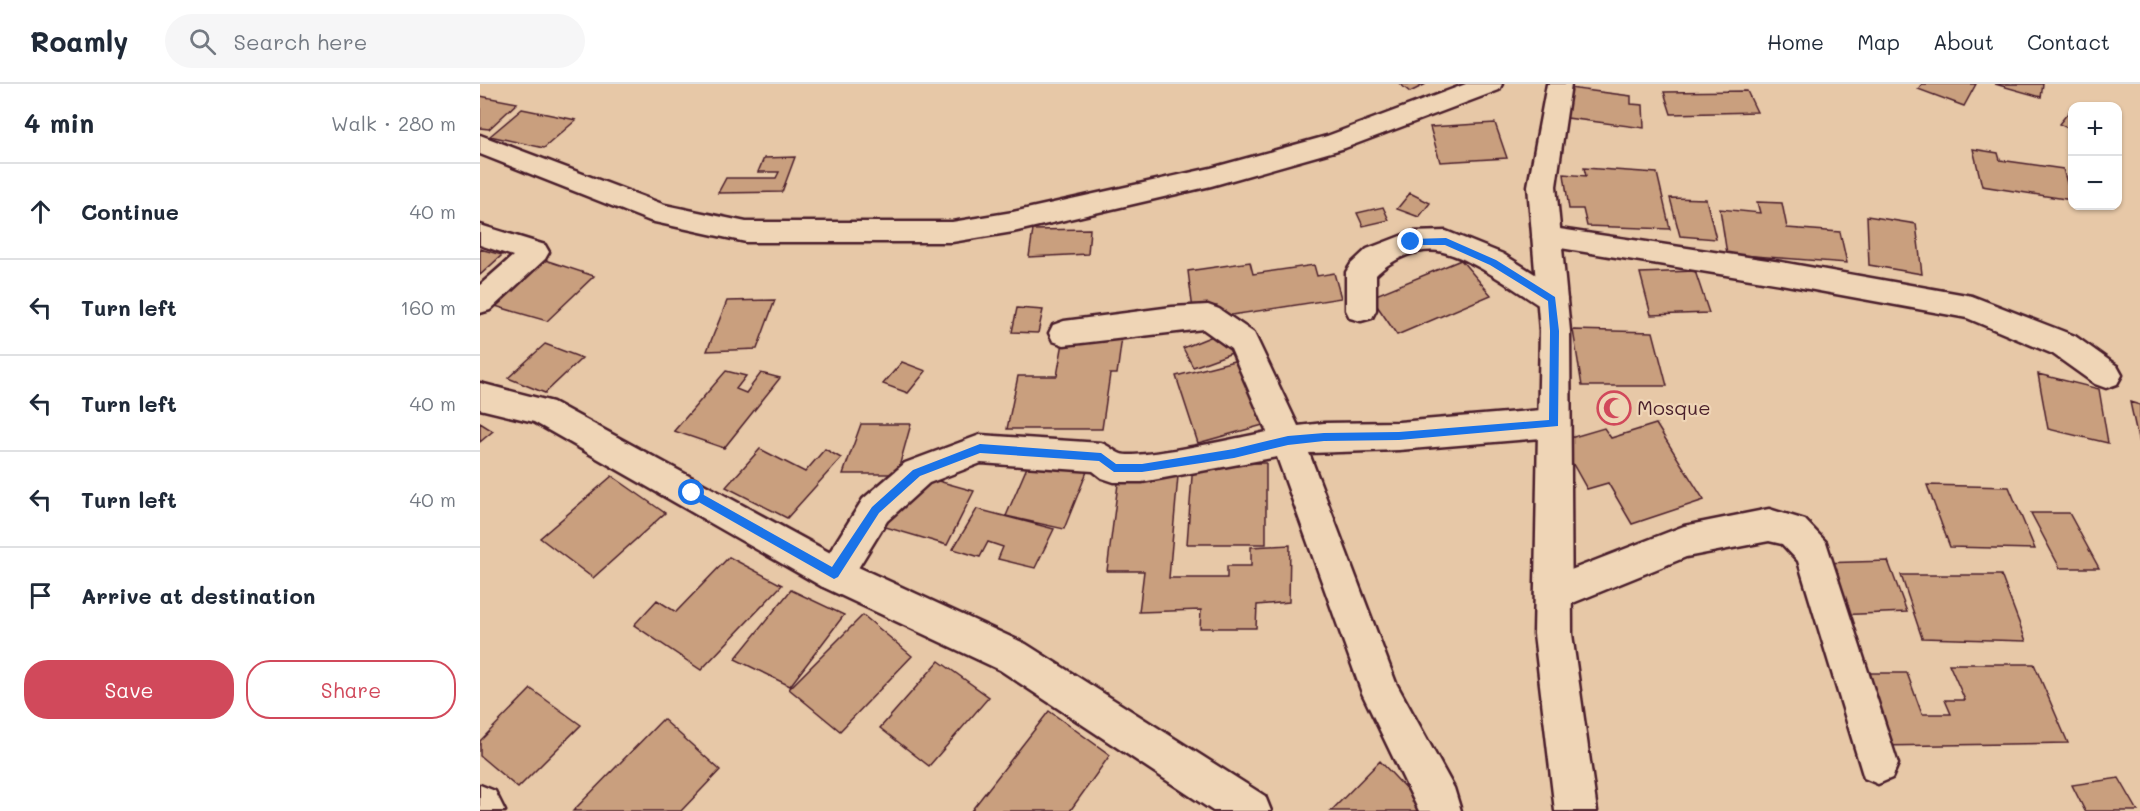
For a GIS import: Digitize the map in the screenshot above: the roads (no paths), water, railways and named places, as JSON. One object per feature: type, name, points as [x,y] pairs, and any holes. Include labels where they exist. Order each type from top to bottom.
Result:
[{"type":"street","points":[[480,144],[660,214],[746,232],[952,232],[1013,222],[1211,177],[1336,142],[1490,84]]},
{"type":"street","points":[[1559,84],[1542,186],[1555,331],[1553,634],[1576,811]]},
{"type":"street","points":[[480,235],[535,252],[480,302]]},
{"type":"street","points":[[1546,237],[1781,273],[1972,307],[2064,345],[2106,375]]},
{"type":"street","points":[[1361,310],[1361,272],[1377,256],[1411,242],[1446,242],[1493,262],[1552,299]]},
{"type":"street","points":[[1064,333],[1172,319],[1208,317],[1243,341],[1288,441],[1381,693],[1440,811]]},
{"type":"street","points":[[480,396],[542,411],[834,574],[1013,657],[1250,811]]},
{"type":"street","points":[[834,574],[875,510],[917,473],[980,448],[1101,457],[1114,468],[1142,468],[1234,453],[1288,441],[1324,437],[1399,436],[1554,423]]},
{"type":"street","points":[[1553,594],[1684,542],[1769,525],[1793,531],[1813,552],[1878,764]]},
{"type":"street","points":[[480,806],[484,811]]},
{"type":"place","name":"Mosque","points":[[1614,408]]}]
